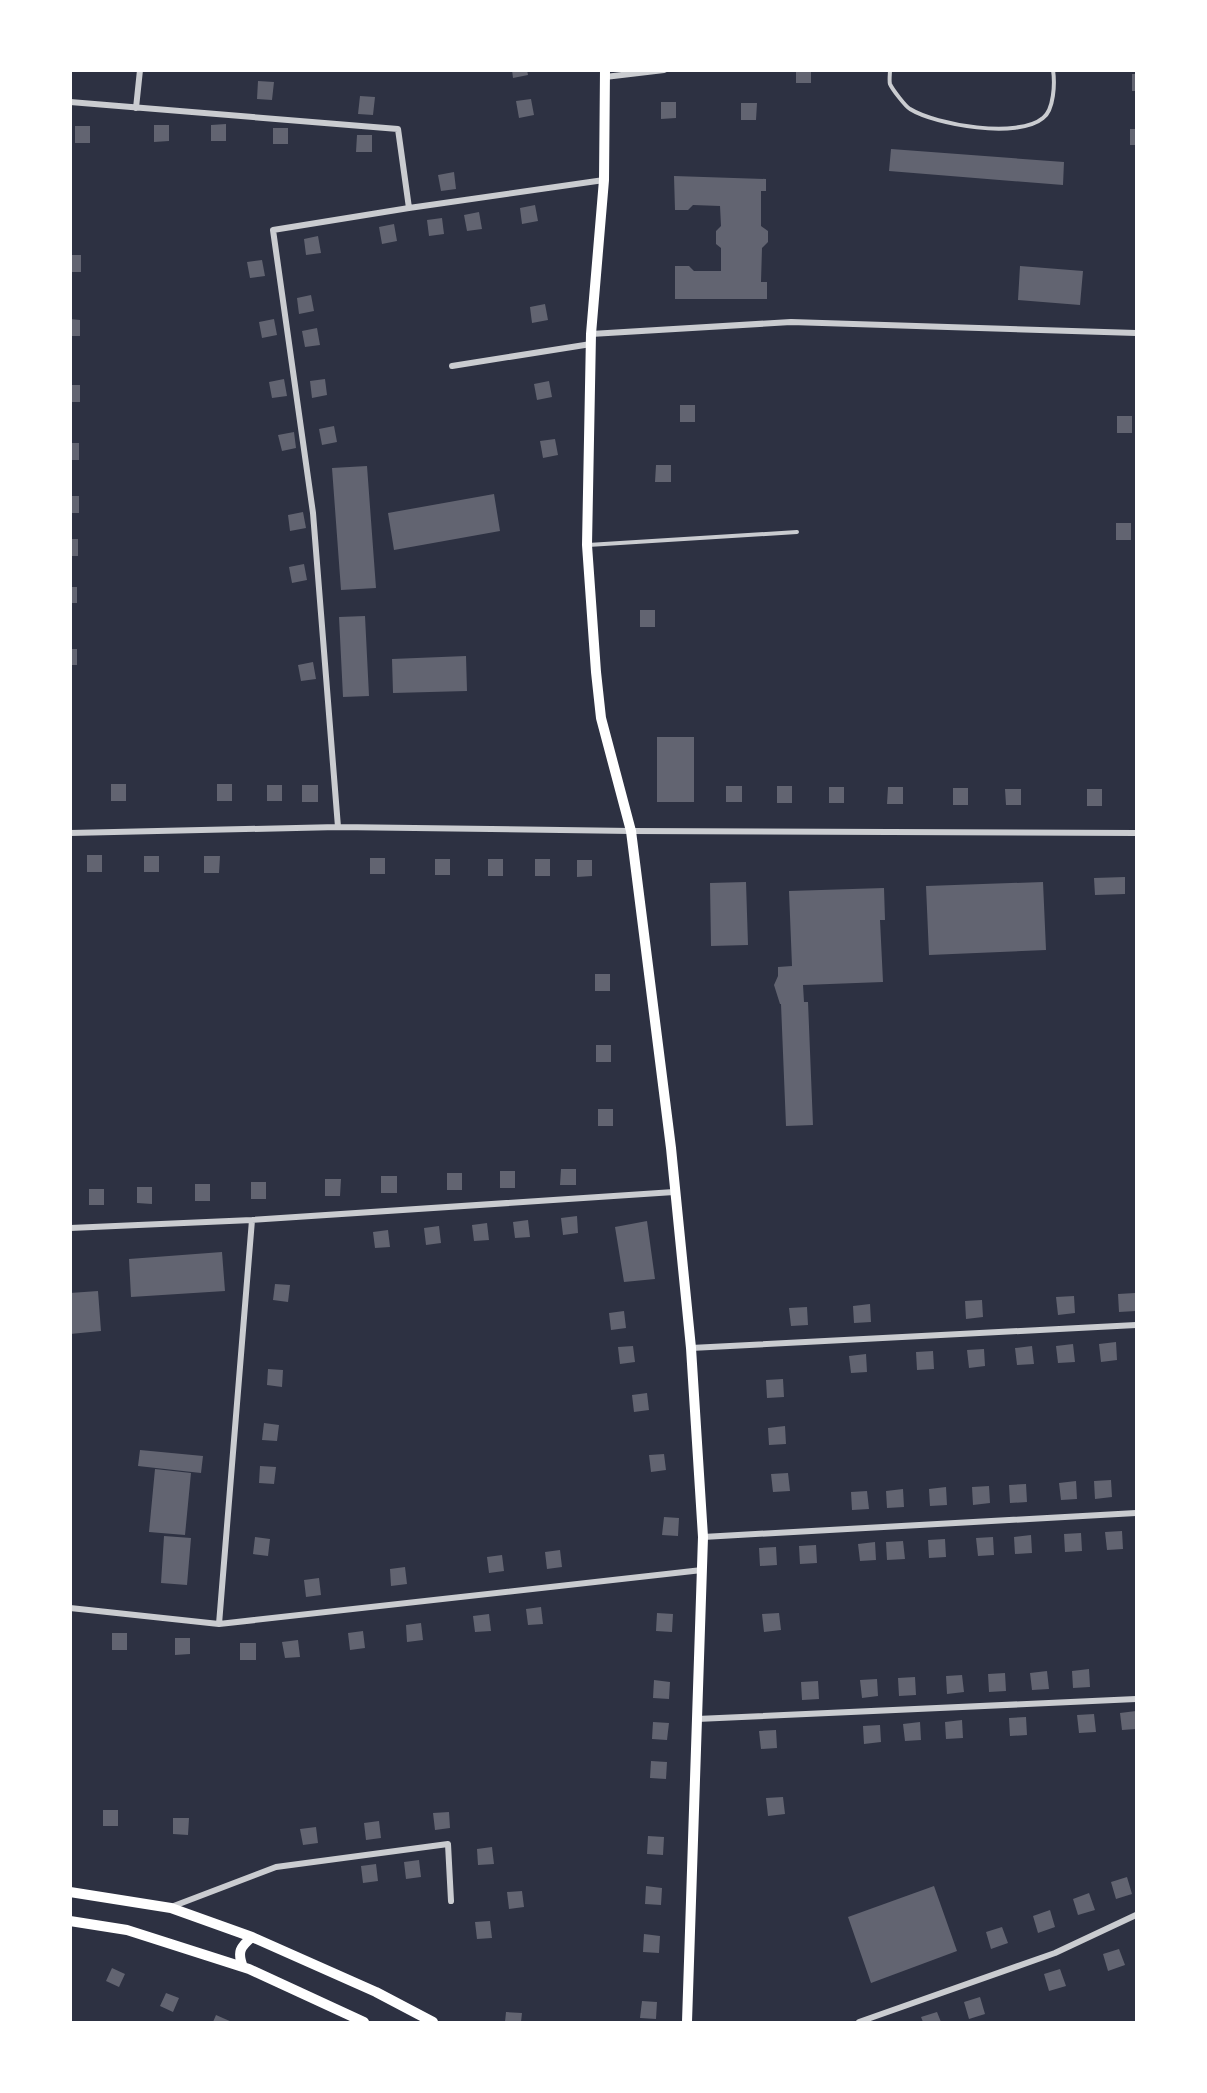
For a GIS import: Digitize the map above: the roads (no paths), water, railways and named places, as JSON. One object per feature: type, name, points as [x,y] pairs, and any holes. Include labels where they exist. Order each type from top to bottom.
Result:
[{"type":"main road","points":[[605,73],[604,180],[591,339],[587,545],[601,718],[631,831],[675,1192],[691,1348],[702,1570],[687,2022]]},
{"type":"main road","points":[[70,1892],[171,1908],[252,1937],[376,1992],[433,2022]]},
{"type":"main road","points":[[70,1921],[127,1930],[243,1967],[364,2022]]},
{"type":"main road","points":[[243,1967],[239,1954],[240,1949],[252,1937]]},
{"type":"street","points":[[136,108],[140,70]]},
{"type":"street","points":[[605,73],[664,70]]},
{"type":"street","points":[[70,102],[398,129],[409,207]]},
{"type":"street","points":[[338,827],[314,513],[273,230],[409,207],[604,180]]},
{"type":"street","points":[[452,366],[591,339],[791,322],[1137,333]]},
{"type":"street","points":[[70,833],[338,827],[1137,833]]},
{"type":"street","points":[[70,1228],[252,1220],[675,1192]]},
{"type":"street","points":[[219,1624],[252,1220]]},
{"type":"street","points":[[691,1348],[1137,1325]]},
{"type":"street","points":[[702,1537],[1137,1513]]},
{"type":"street","points":[[70,1608],[219,1624],[702,1570]]},
{"type":"street","points":[[698,1719],[1137,1699]]},
{"type":"street","points":[[171,1908],[276,1867],[448,1844],[451,1901]]},
{"type":"street","points":[[859,2022],[1055,1953],[1137,1916]]},
{"type":"lane","points":[[890,70],[890,84],[908,109],[954,123],[1020,128],[1034,124],[1045,117],[1051,105],[1053,70]]},
{"type":"lane","points":[[587,545],[797,532]]}]
